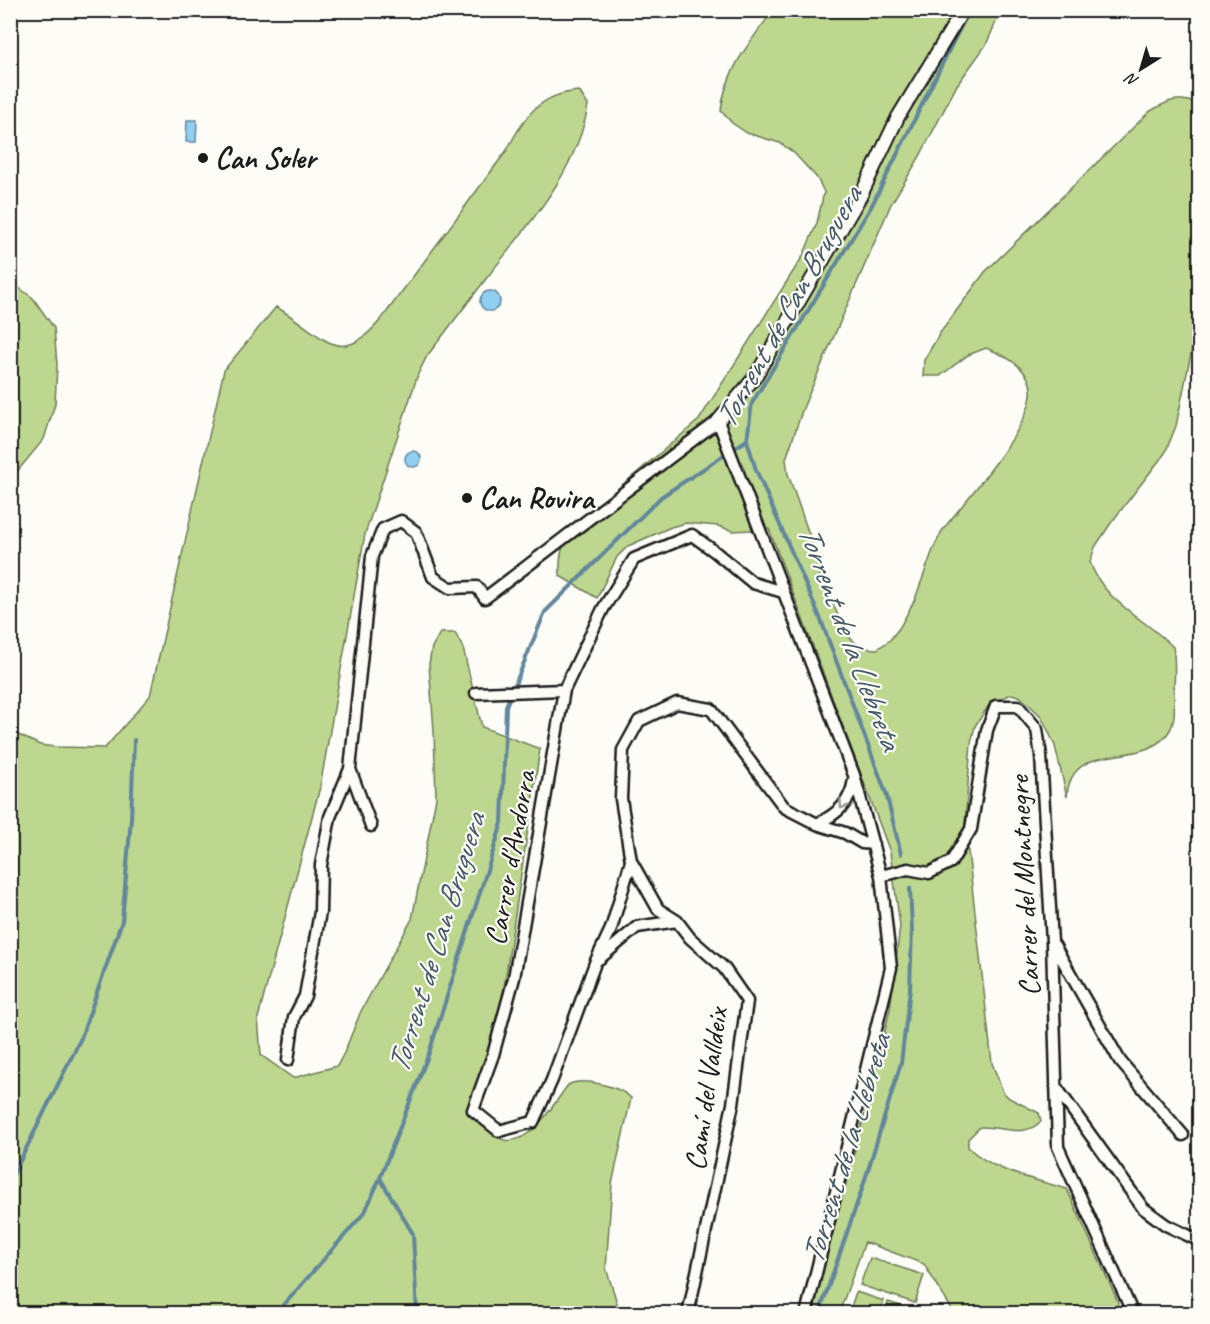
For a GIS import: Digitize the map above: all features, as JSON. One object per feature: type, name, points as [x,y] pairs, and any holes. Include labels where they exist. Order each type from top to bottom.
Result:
[{"type":"street","points":[[288,1060],[294,1017],[305,996],[320,912],[321,865],[330,817],[350,769],[372,556],[383,528],[401,521],[416,532],[433,577],[450,588],[477,587],[485,598],[718,421],[755,377],[861,195],[898,117],[963,10]]},
{"type":"street","points":[[718,421],[854,775],[881,876],[891,968],[806,1314]]},
{"type":"street","name":"Carrer d'Andorra","points":[[631,861],[611,929],[595,963],[552,1080],[532,1122],[500,1131],[473,1110],[493,1055],[514,978],[564,690],[603,609],[634,559],[692,535],[714,550],[753,583],[783,592]]},
{"type":"street","points":[[476,693],[564,690]]},
{"type":"street","name":"Camí del Valldeix","points":[[688,1314],[695,1291],[733,1104],[747,1001],[724,968],[690,938],[677,921],[658,909],[631,861],[621,799],[623,750],[639,721],[677,703],[711,709],[784,807],[817,825],[845,833],[862,843],[873,844]]},
{"type":"street","name":"Carrer del Montnegre","points":[[881,876],[908,869],[929,873],[951,862],[971,829],[987,730],[996,706],[1018,706],[1037,729],[1041,756],[1052,942],[1058,1147],[1133,1314]]},
{"type":"street","points":[[350,769],[371,826]]},
{"type":"street","points":[[817,825],[837,814],[852,791],[854,775]]},
{"type":"street","name":"Carrer d'Andorra","points":[[595,963],[637,927],[677,921]]},
{"type":"street","points":[[1052,942],[1120,1061],[1183,1135]]},
{"type":"street","points":[[1056,1087],[1143,1208],[1166,1225],[1200,1241]]},
{"type":"green space","points":[[773,11],[999,11],[986,45],[957,85],[919,158],[891,204],[803,408],[786,459],[788,474],[811,540],[819,573],[847,635],[861,648],[877,649],[890,640],[900,627],[915,599],[942,531],[980,484],[1019,428],[1031,395],[1031,386],[1023,371],[1009,359],[986,348],[968,355],[940,376],[923,376],[924,360],[940,333],[985,272],[1149,112],[1173,100],[1185,100],[1199,104],[1199,315],[1176,426],[1165,453],[1111,523],[1095,547],[1090,562],[1096,576],[1115,599],[1173,647],[1175,665],[1172,726],[1159,742],[1144,750],[1095,760],[1081,767],[1071,778],[1067,797],[1055,746],[1040,715],[1019,696],[1011,694],[989,705],[975,726],[971,743],[965,824],[992,1063],[1003,1092],[1009,1098],[1039,1113],[1041,1121],[1035,1126],[1020,1131],[980,1127],[968,1139],[968,1147],[978,1156],[1002,1169],[1067,1189],[1118,1302],[1116,1313],[954,1313],[924,1264],[865,1242],[839,1313],[811,1313],[869,1098],[890,1009],[900,926],[890,852],[769,529],[733,531],[718,526],[686,523],[671,527],[628,546],[617,557],[597,598],[560,576],[562,550],[574,526],[699,420],[803,256],[817,223],[824,192],[817,178],[794,153],[780,143],[747,133],[732,123],[721,111],[723,96],[733,70],[747,46]]},
{"type":"green space","points":[[579,91],[588,105],[574,152],[563,175],[535,217],[427,356],[418,374],[365,534],[320,787],[258,1018],[261,1055],[293,1078],[337,1066],[344,1053],[361,1011],[412,919],[436,798],[429,664],[432,647],[440,633],[455,633],[463,648],[482,727],[540,749],[500,1014],[471,1114],[500,1139],[514,1140],[541,1122],[568,1085],[591,1082],[618,1090],[631,1098],[612,1184],[606,1268],[619,1309],[637,1313],[11,1313],[10,731],[40,745],[105,748],[150,696],[224,370],[276,307],[332,343],[343,345],[356,342],[370,332],[386,313],[507,150],[534,109],[553,97]]},
{"type":"green space","points":[[11,282],[33,298],[54,328],[57,365],[55,404],[44,439],[11,479]]},
{"type":"green space","points":[[870,1258],[924,1275],[915,1303],[860,1285]]},
{"type":"green space","points":[[856,1292],[884,1301],[879,1313],[849,1313]]},
{"type":"green space","points":[[888,1302],[917,1311],[916,1313],[885,1313]]},
{"type":"water","points":[[187,120],[197,120],[196,142],[186,142]]},
{"type":"water","points":[[486,291],[494,291],[500,297],[500,305],[494,311],[486,311],[480,305],[480,297]]},
{"type":"water","points":[[413,451],[421,459],[413,467],[405,459]]},
{"type":"waterway","name":"Torrent de Can Bruguera","points":[[417,1314],[413,1234],[380,1178],[429,1053],[502,823],[506,706],[545,612],[661,497],[747,440],[752,403],[871,207],[969,10]]},
{"type":"waterway","name":"Torrent de la Llebreta","points":[[747,440],[756,470],[819,615],[886,793],[901,854]]},
{"type":"waterway","points":[[10,1181],[81,1038],[122,921],[131,819],[134,740]]},
{"type":"waterway","name":"Torrent de la Llebreta","points":[[819,1314],[863,1186],[901,1063],[910,989],[912,929],[910,888]]},
{"type":"waterway","points":[[276,1314],[365,1212],[380,1178]]},
{"type":"place","name":"Can Soler","points":[[203,158]]},
{"type":"place","name":"Can Rovira","points":[[467,498]]}]
